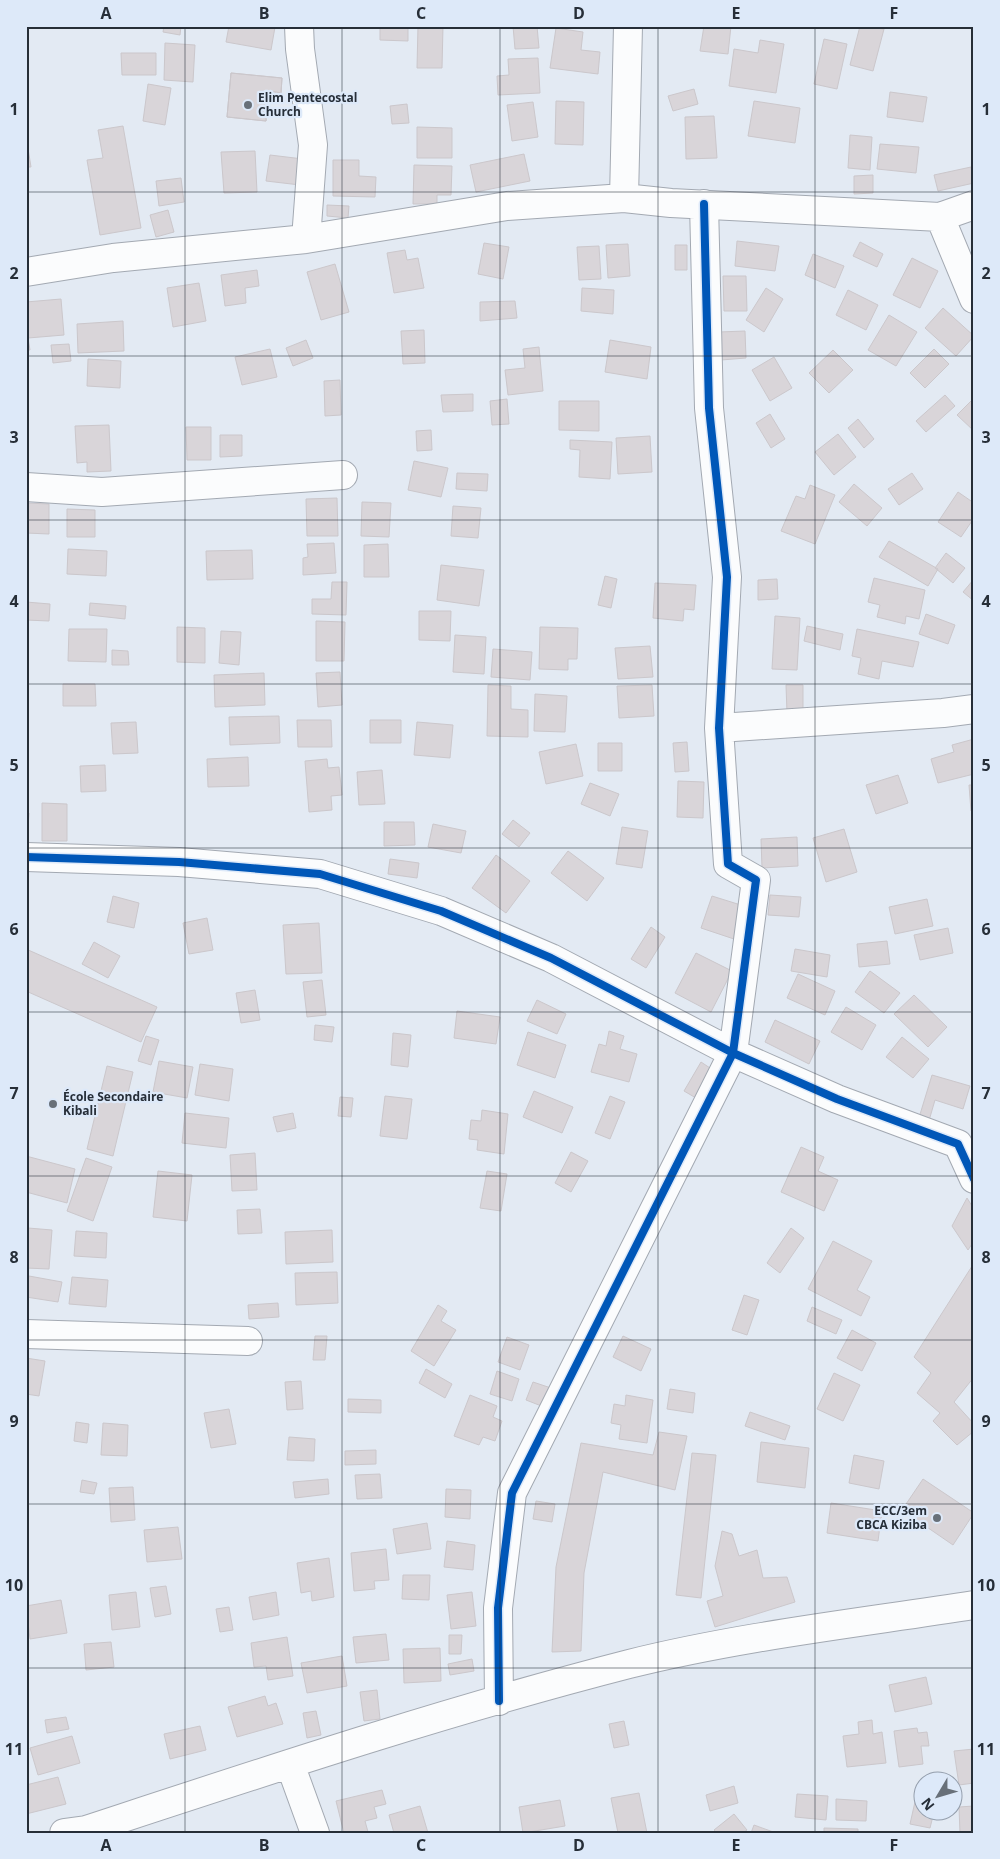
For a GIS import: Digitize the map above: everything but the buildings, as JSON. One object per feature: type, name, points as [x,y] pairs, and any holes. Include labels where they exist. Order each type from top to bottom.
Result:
[{"type":"street","points":[[299,26],[300,49],[313,145],[306,239]]},
{"type":"street","points":[[624,198],[628,26]]},
{"type":"street","points":[[26,272],[113,258],[306,239],[506,206],[624,198],[940,217],[974,205]]},
{"type":"street","points":[[499,1701],[498,1608],[512,1493],[733,1053],[756,880],[728,864],[719,728],[726,577],[709,408],[704,204]]},
{"type":"street","points":[[940,217],[974,299]]},
{"type":"street","points":[[26,487],[102,492],[342,475]]},
{"type":"street","points":[[719,728],[943,713],[974,709]]},
{"type":"street","points":[[26,857],[179,862],[320,874],[441,911],[551,958],[733,1053],[837,1099],[966,1144],[974,1179]]},
{"type":"street","points":[[26,1334],[248,1341]]},
{"type":"street","points":[[64,1833],[86,1830],[290,1764],[629,1664],[711,1646],[974,1605]]},
{"type":"street","points":[[290,1764],[315,1833]]},
{"type":"cycle path","points":[[499,1701],[498,1608],[512,1493],[733,1053],[756,880],[728,864],[719,728],[727,577],[709,408],[704,204]]},
{"type":"cycle path","points":[[26,857],[179,862],[320,874],[441,911],[551,958],[733,1053],[837,1099],[958,1144],[974,1179]]},
{"type":"place","name":"Elim Pentecostal Church","points":[[248,105]]},
{"type":"place","name":"École Secondaire Kibali","points":[[53,1104]]},
{"type":"place","name":"ECC/3em CBCA Kiziba","points":[[937,1518]]}]
